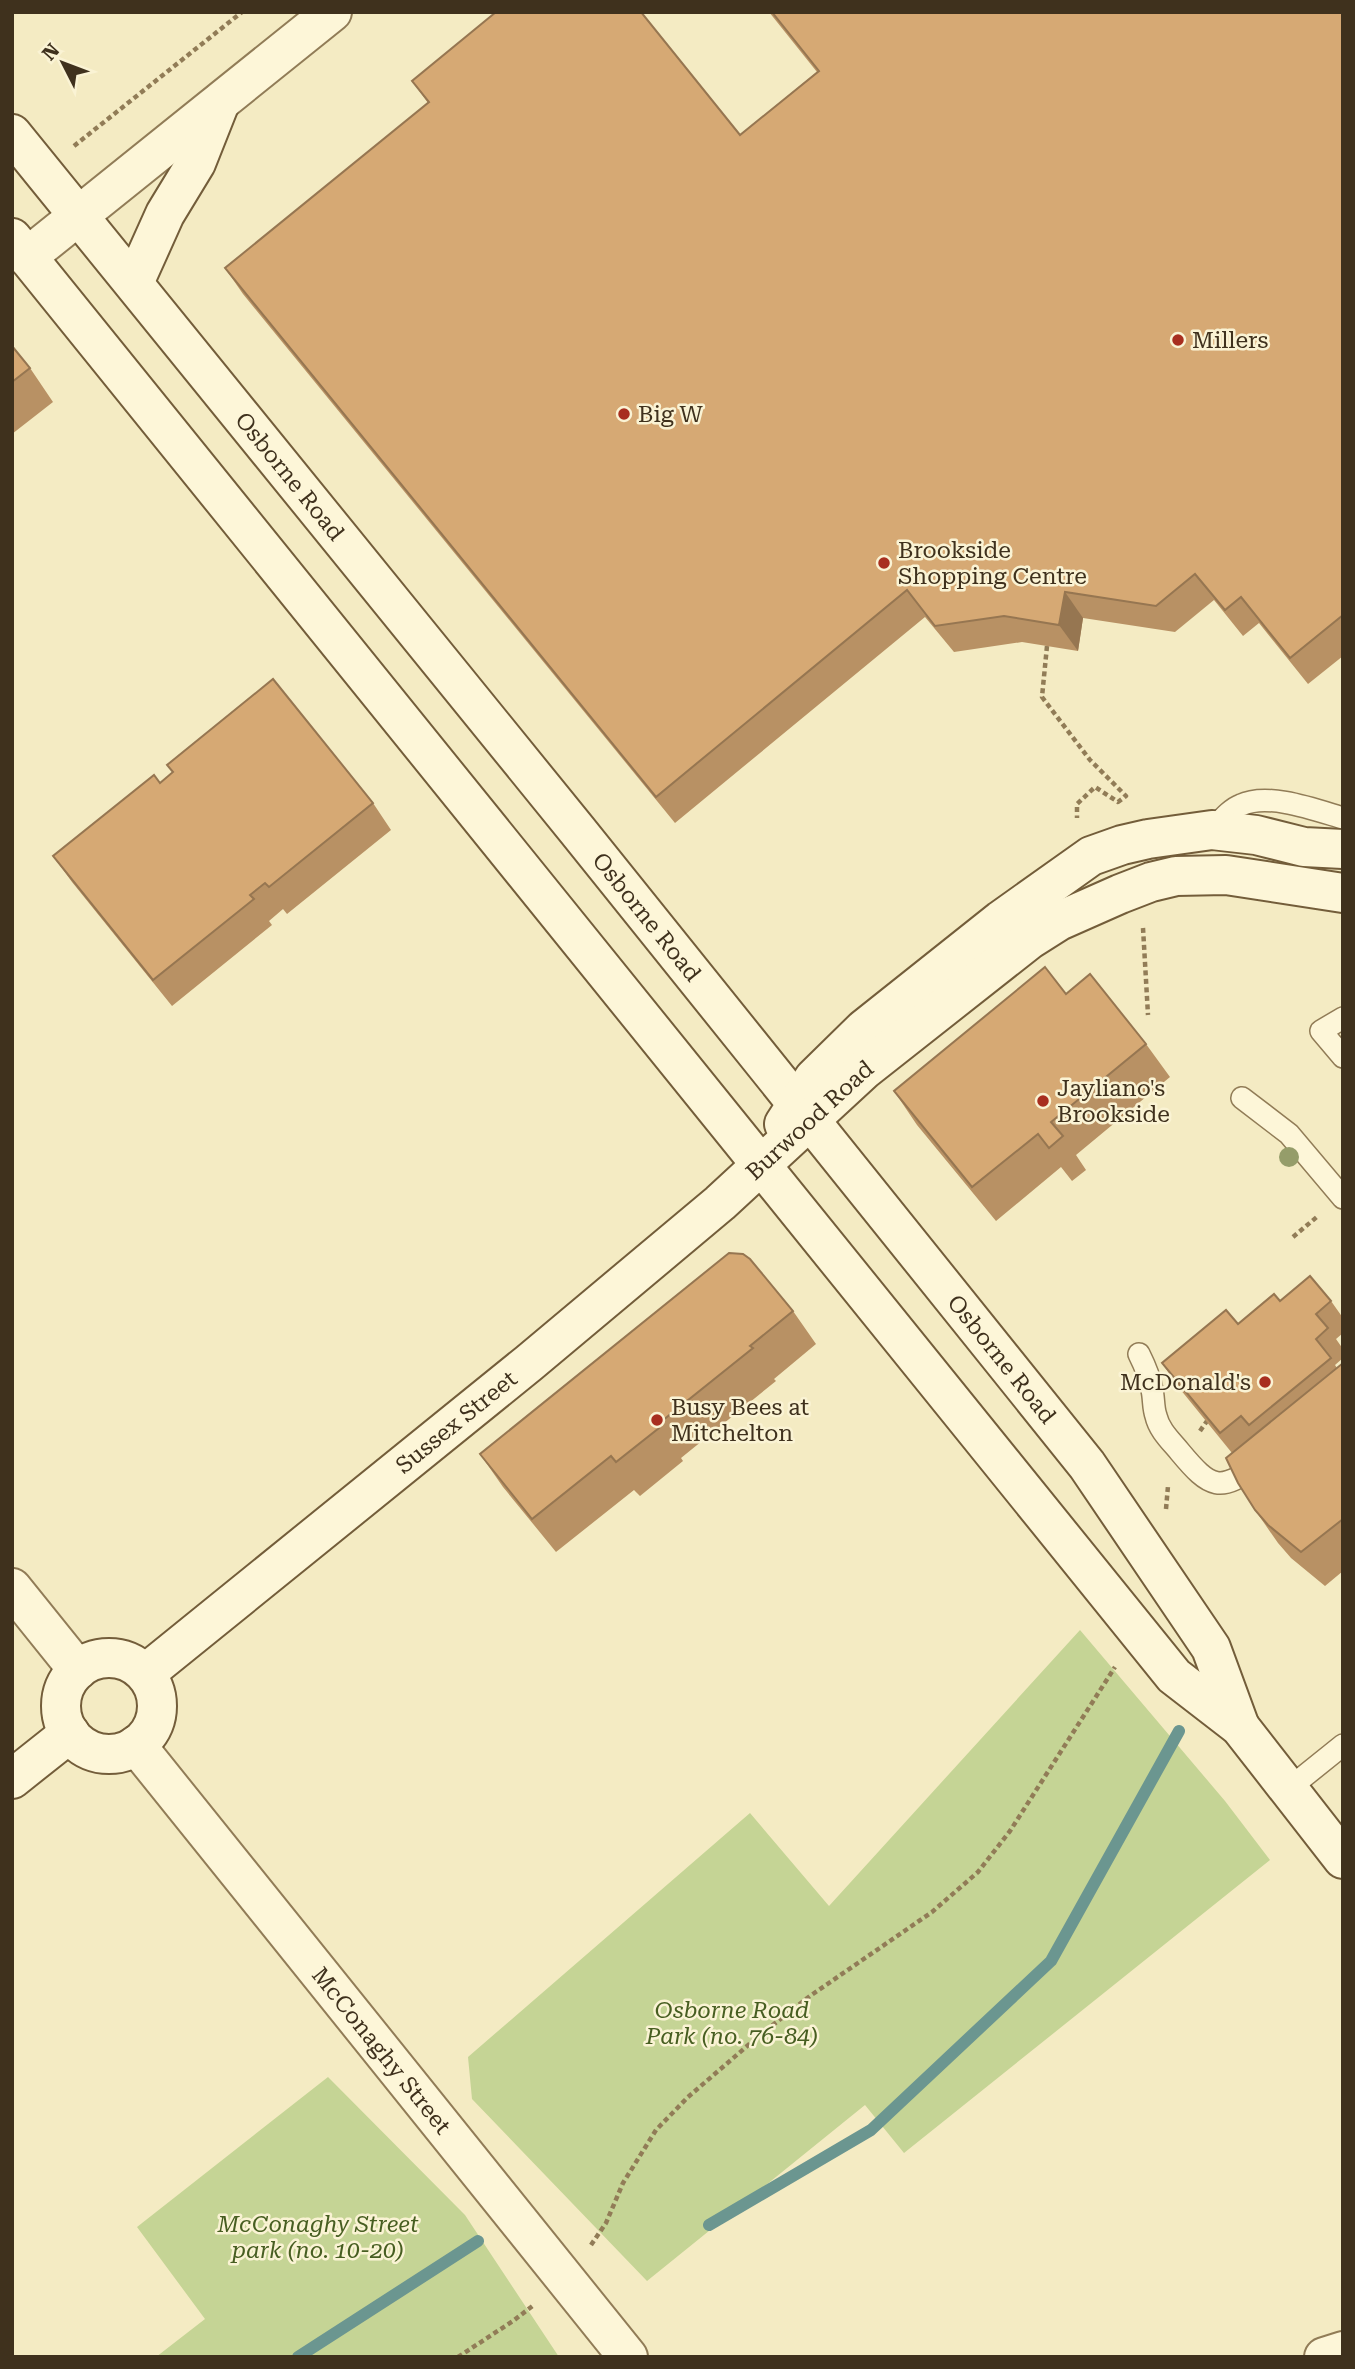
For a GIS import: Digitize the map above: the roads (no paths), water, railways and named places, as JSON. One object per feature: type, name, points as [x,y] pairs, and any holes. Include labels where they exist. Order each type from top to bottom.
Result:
[{"type":"street","points":[[20,248],[78,216],[332,12]]},
{"type":"street","points":[[134,283],[165,214],[196,163],[219,105]]},
{"type":"street","name":"Osborne Road","points":[[12,134],[1087,1465],[1211,1648],[1240,1727]]},
{"type":"street","name":"Osborne Road","points":[[20,248],[1174,1676],[1240,1727],[1343,1859]]},
{"type":"street","name":"Burwood Road","points":[[803,1111],[814,1078],[864,1029],[1001,920],[1091,856],[1135,842],[1212,830],[1256,835],[1304,847],[1343,849]]},
{"type":"street","name":"Burwood Road","points":[[760,1165],[803,1111],[864,1070],[1029,940],[1059,921],[1151,882],[1176,876],[1239,876],[1343,893]]},
{"type":"street","name":"Sussex Street","points":[[146,1674],[540,1354],[720,1203],[760,1165]]},
{"type":"street","points":[[12,1588],[78,1670]]},
{"type":"street","points":[[111,1657],[124,1659],[146,1674],[152,1683],[158,1706],[152,1728],[136,1745],[127,1750],[106,1754],[85,1747],[70,1733],[64,1721],[63,1695],[67,1683],[78,1670],[98,1659],[111,1657]]},
{"type":"street","points":[[12,1779],[70,1733]]},
{"type":"street","name":"McConaghy Street","points":[[136,1745],[628,2357]]},
{"type":"street","points":[[1324,2357],[1343,2351]]},
{"type":"lane","points":[[1212,830],[1240,805],[1254,802],[1290,804],[1343,818]]},
{"type":"lane","points":[[1343,1018],[1321,1031],[1343,1058]]},
{"type":"lane","points":[[1242,1098],[1289,1134],[1343,1198]]},
{"type":"lane","points":[[1139,1354],[1148,1372],[1156,1417],[1162,1430],[1210,1482],[1233,1481],[1273,1451]]},
{"type":"lane","points":[[1287,1790],[1343,1745]]},
{"type":"waterway","points":[[709,2225],[871,2130],[1051,1961],[1179,1731]]},
{"type":"waterway","points":[[298,2357],[478,2241]]},
{"type":"place","name":"Millers","points":[[1178,340]]},
{"type":"place","name":"Big W","points":[[624,414]]},
{"type":"place","name":"Brookside Shopping Centre","points":[[884,563]]},
{"type":"place","name":"Jayliano's Brookside","points":[[1043,1101]]},
{"type":"place","name":"McDonald's","points":[[1265,1382]]},
{"type":"place","name":"Busy Bees at Mitchelton","points":[[657,1420]]},
{"type":"park label","name":"Osborne Road Park (no. 76-84)","points":[[732,2023]]},
{"type":"park label","name":"McConaghy Street park (no. 10-20)","points":[[318,2237]]}]
